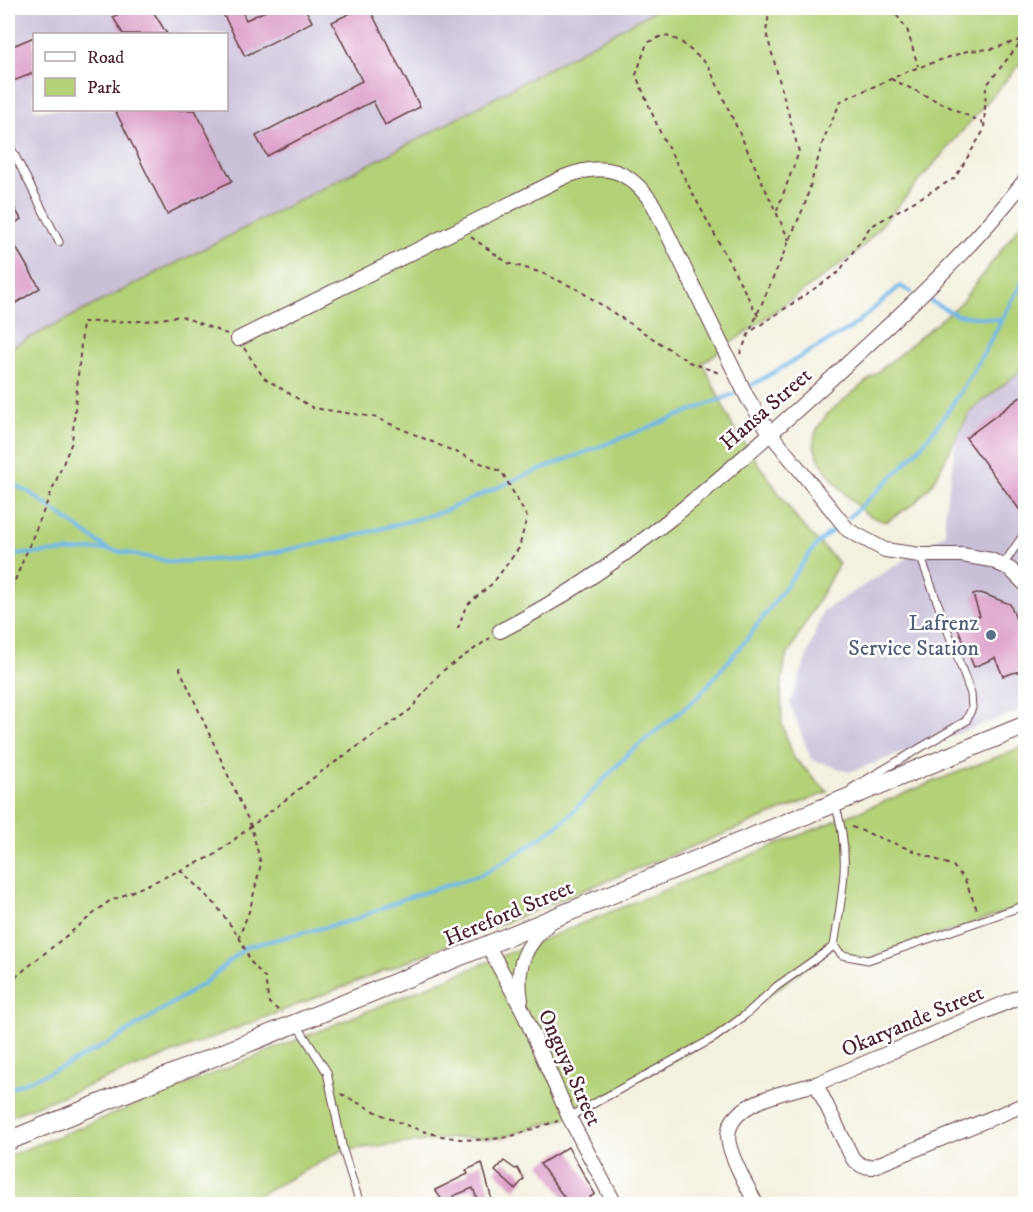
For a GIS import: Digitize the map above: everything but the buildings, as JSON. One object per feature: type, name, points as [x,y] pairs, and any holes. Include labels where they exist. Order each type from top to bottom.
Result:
[{"type":"main road","name":"Hereford Street","points":[[8,1141],[1022,727]]},
{"type":"street","points":[[238,339],[581,170],[604,168],[619,173],[642,188],[654,206],[732,367],[770,433],[848,530],[885,550],[920,555],[962,555],[992,560],[1003,565],[1026,585]]},
{"type":"street","name":"Hansa Street","points":[[500,631],[541,610],[591,579],[682,508],[770,433],[924,293],[993,220],[1026,179]]},
{"type":"street","points":[[522,1009],[518,977],[521,959],[528,946],[556,917]]},
{"type":"street","name":"Onguya Street","points":[[489,946],[522,1009],[569,1117],[615,1204]]},
{"type":"street","name":"Okaryande Street","points":[[756,1204],[736,1164],[729,1144],[728,1127],[735,1115],[785,1092],[816,1084],[1026,994]]},
{"type":"street","points":[[816,1084],[853,1159],[862,1166],[872,1167],[1026,1104]]},
{"type":"lane","points":[[8,142],[60,242]]},
{"type":"lane","points":[[1003,565],[1026,531]]},
{"type":"lane","points":[[569,1117],[714,1038],[744,1016],[777,986],[834,946],[844,877],[845,842],[843,824],[835,804],[870,776],[966,721],[972,708],[970,694],[920,555]]},
{"type":"lane","points":[[834,946],[842,955],[868,960],[1026,905]]},
{"type":"lane","points":[[296,1023],[327,1072],[343,1150],[360,1204]]},
{"type":"path","points":[[770,8],[766,32],[799,152],[776,213]]},
{"type":"path","points":[[891,8],[908,29],[919,67]]},
{"type":"path","points":[[758,316],[660,132],[636,75],[647,43],[664,34],[680,41],[708,65],[789,240]]},
{"type":"path","points":[[732,367],[751,332],[805,204],[824,138],[840,101],[919,67],[967,51],[992,49],[1025,38]]},
{"type":"path","points":[[751,332],[839,272],[870,227],[955,177],[984,130],[986,86],[1025,38]]},
{"type":"path","points":[[891,78],[984,123]]},
{"type":"path","points":[[457,230],[473,238],[508,263],[542,273],[577,289],[689,362],[739,380]]},
{"type":"path","points":[[8,597],[72,442],[83,322],[145,321],[181,316],[238,339],[264,378],[313,408],[374,417],[502,472],[527,517],[519,548],[493,583],[466,606],[457,631]]},
{"type":"path","points":[[8,983],[108,902],[213,856],[321,772],[410,710],[441,672],[500,631]]},
{"type":"path","points":[[179,668],[251,826],[261,864],[250,909],[239,937]]},
{"type":"path","points":[[843,824],[953,866],[965,880],[981,921]]},
{"type":"path","points":[[180,870],[216,905],[239,937],[251,962],[265,978],[269,1003],[296,1023]]},
{"type":"path","points":[[331,1089],[417,1131],[455,1138],[500,1138],[569,1117]]},
{"type":"shaded area","points":[[8,8],[659,8],[430,133],[8,349]]},
{"type":"shaded area","points":[[1025,368],[1025,709],[849,772],[811,759],[790,704],[823,611],[945,534],[945,510],[956,443],[971,410]]},
{"type":"green space","points":[[659,8],[992,8],[1025,15],[1025,58],[860,250],[703,363],[733,427],[799,522],[839,563],[785,660],[781,690],[782,725],[794,758],[828,792],[361,980],[8,1117],[8,349],[430,133]]},
{"type":"green space","points":[[1025,219],[1025,368],[971,410],[933,483],[914,504],[886,522],[870,516],[842,490],[820,460],[814,442],[818,427],[828,413],[960,304]]},
{"type":"green space","points":[[1025,746],[1025,905],[868,960],[851,958],[833,946],[714,1038],[569,1117],[500,1138],[455,1138],[343,1150],[242,1204],[8,1204],[8,1156]]},
{"type":"waterway","points":[[849,517],[899,470],[941,421],[980,360],[1026,275]]},
{"type":"waterway","points":[[752,385],[852,327],[900,286],[911,292]]},
{"type":"waterway","points":[[930,301],[957,315],[1002,320]]},
{"type":"waterway","points":[[8,555],[107,549],[172,562],[247,558],[350,537],[442,512],[519,478],[734,394]]},
{"type":"waterway","points":[[8,482],[29,492],[106,548]]},
{"type":"waterway","points":[[8,1089],[65,1066],[116,1039],[206,982],[246,947],[354,920],[406,898],[481,875],[523,850],[565,820],[630,752],[697,698],[747,639],[817,544],[833,530]]},
{"type":"place","name":"Lafrenz Service Station","points":[[991,635]]}]
